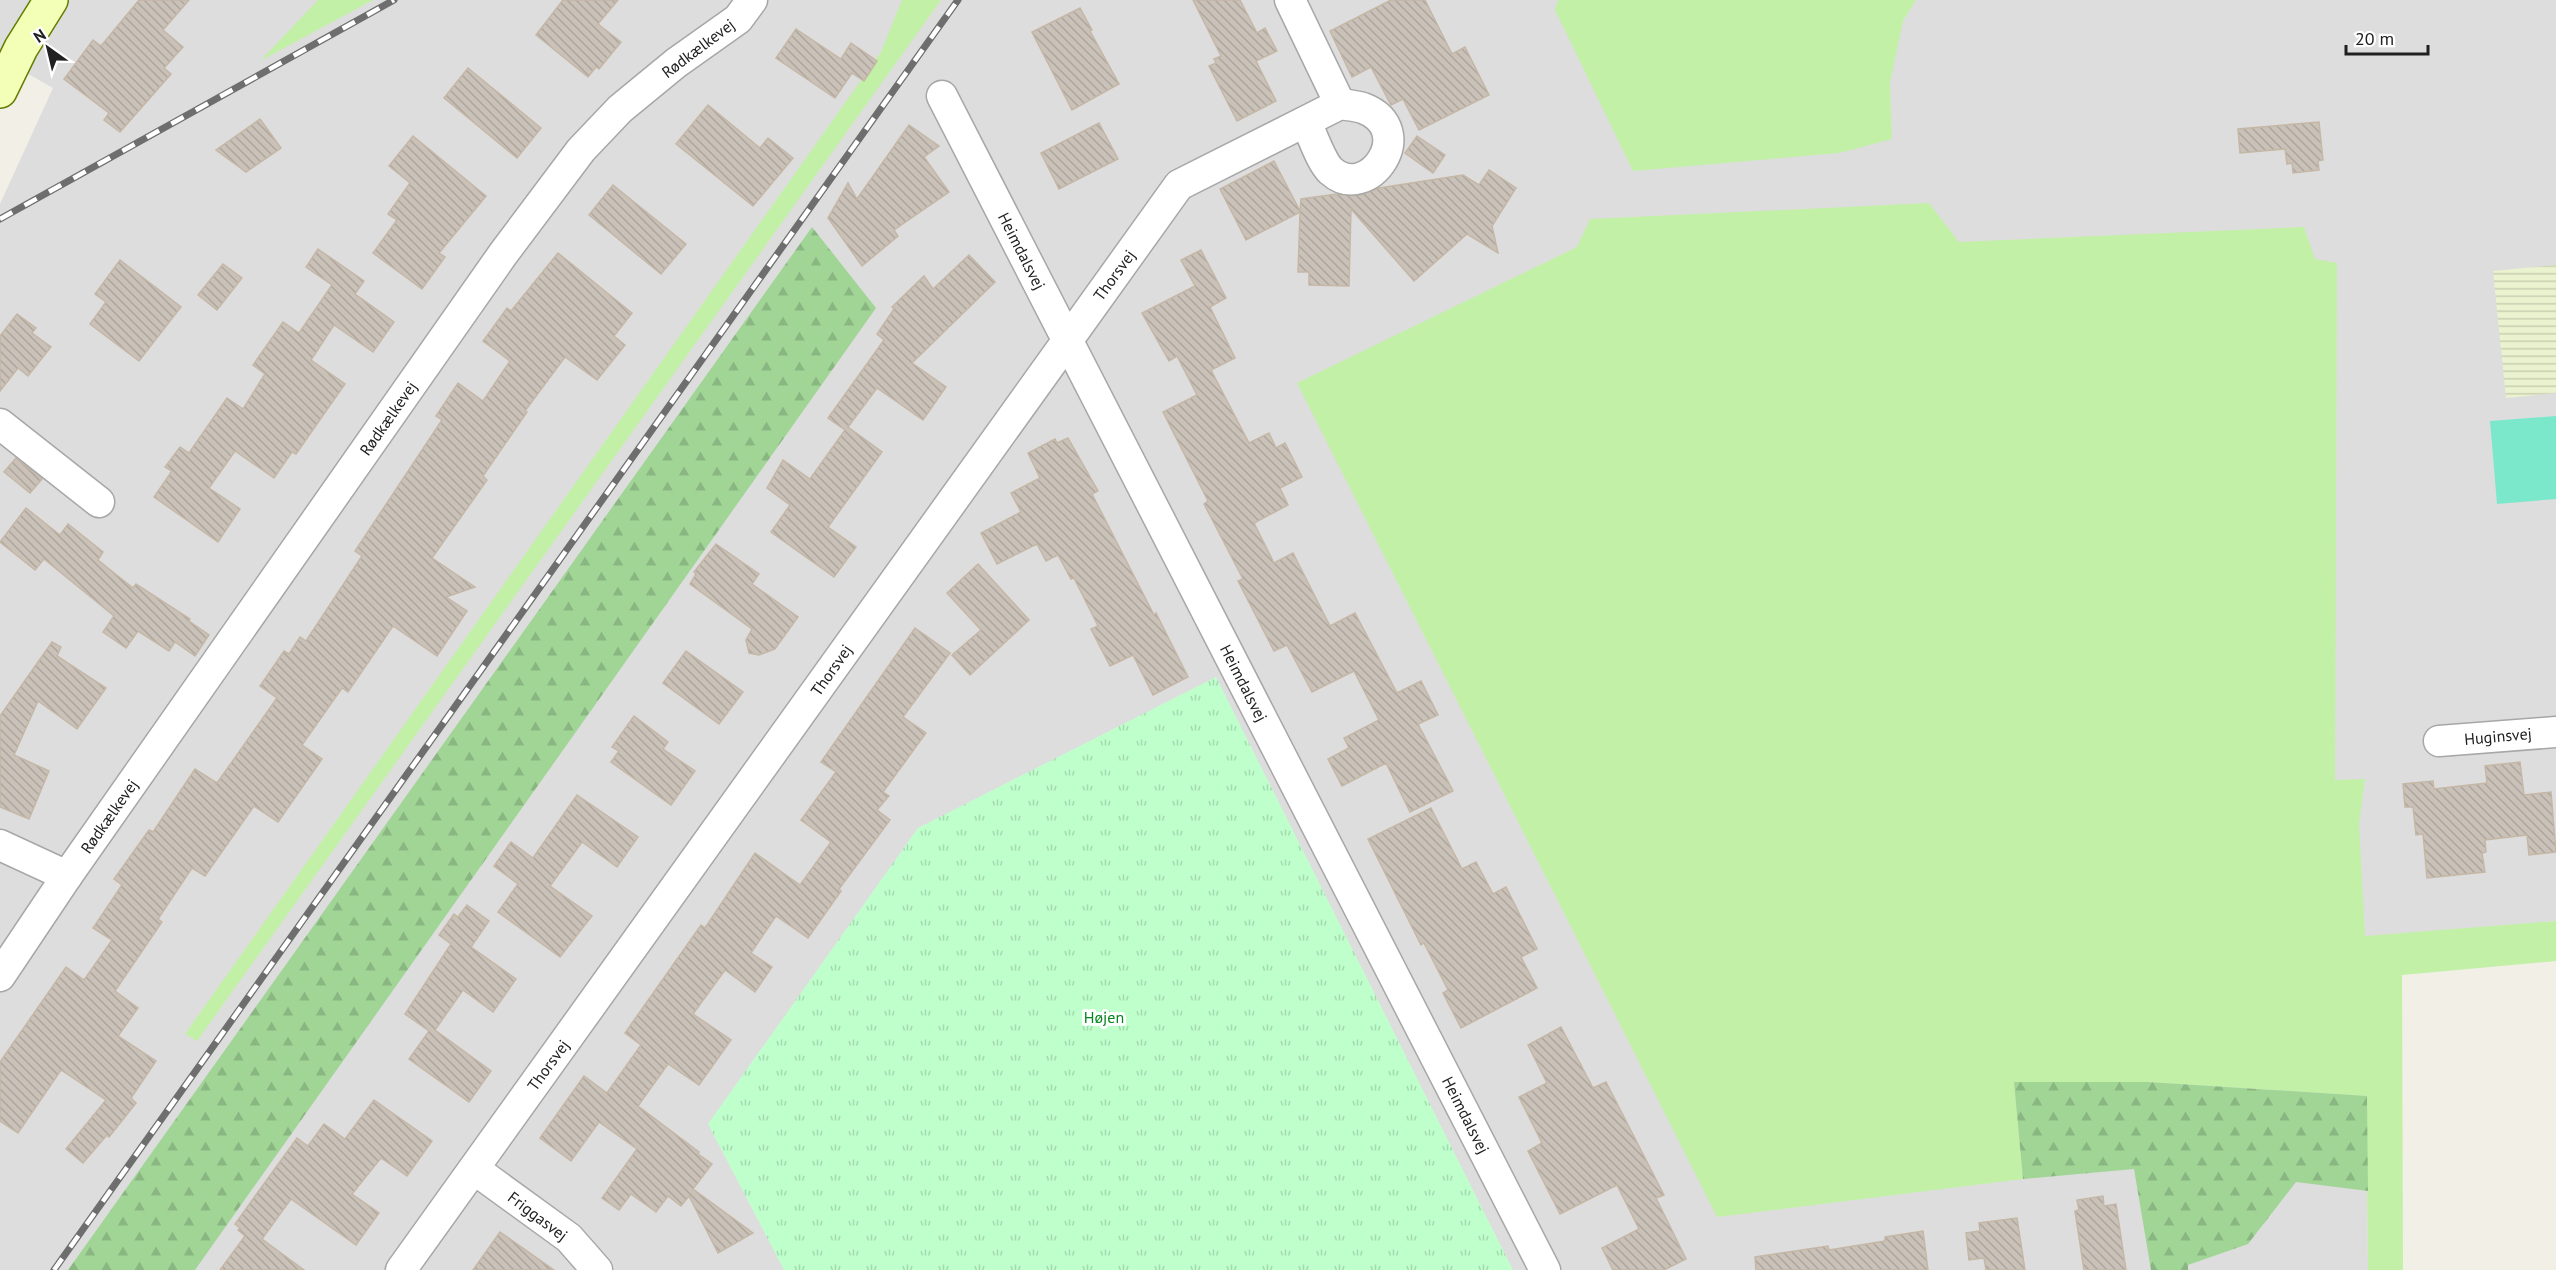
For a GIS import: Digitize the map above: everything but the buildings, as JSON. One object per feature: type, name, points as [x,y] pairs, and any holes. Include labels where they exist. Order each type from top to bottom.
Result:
[{"type":"street","points":[[0,92],[21,48],[51,0]]},
{"type":"street","name":"Rødkælkevej","points":[[0,976],[67,876],[503,254],[581,150],[620,109],[676,63],[738,19],[752,0]]},
{"type":"street","points":[[1290,0],[1340,104],[1368,111],[1387,132],[1389,146],[1386,157],[1366,175],[1346,178],[1332,172],[1306,122]]},
{"type":"street","name":"Heimdalsvej","points":[[942,96],[1545,1270]]},
{"type":"street","name":"Thorsvej","points":[[401,1270],[1179,185],[1340,104]]},
{"type":"street","points":[[0,424],[99,502]]},
{"type":"street","name":"Huginsvej","points":[[2439,741],[2556,732]]},
{"type":"street","points":[[0,845],[67,876]]},
{"type":"street","name":"Friggasvej","points":[[474,1169],[569,1238],[597,1270]]},
{"type":"shaded area","points":[[0,0],[2556,0],[2556,921],[2365,937],[2368,1270],[0,1270],[0,204],[53,88],[0,58]]},
{"type":"green space","points":[[318,0],[373,0],[260,61]]},
{"type":"green space","points":[[902,0],[941,0],[197,1041],[185,1034],[881,52]]},
{"type":"green space","points":[[1558,0],[1916,0],[1903,21],[1890,83],[1892,139],[1839,153],[1633,171],[1555,10]]},
{"type":"green space","points":[[1929,203],[1959,242],[2304,227],[2315,259],[2337,263],[2335,780],[2365,779],[2359,824],[2365,936],[2556,921],[2556,961],[2402,975],[2403,1270],[2368,1270],[2366,1096],[2148,1082],[2014,1082],[2023,1179],[1717,1217],[1297,383],[1577,247],[1590,219]]},
{"type":"green space","points":[[812,227],[876,308],[195,1270],[68,1270]]},
{"type":"green space","points":[[2556,265],[2556,393],[2506,398],[2493,271]]},
{"type":"green space","points":[[2556,416],[2556,499],[2497,504],[2490,421]]},
{"type":"green space","name":"Højen","points":[[1216,677],[1513,1270],[784,1270],[708,1124],[918,828]]},
{"type":"green space","points":[[2014,1082],[2148,1082],[2367,1096],[2368,1191],[2296,1182],[2248,1244],[2188,1265],[2188,1270],[2151,1270],[2134,1169],[2023,1179]]},
{"type":"railway","points":[[0,219],[394,0]]},
{"type":"railway","points":[[54,1270],[958,0]]}]
